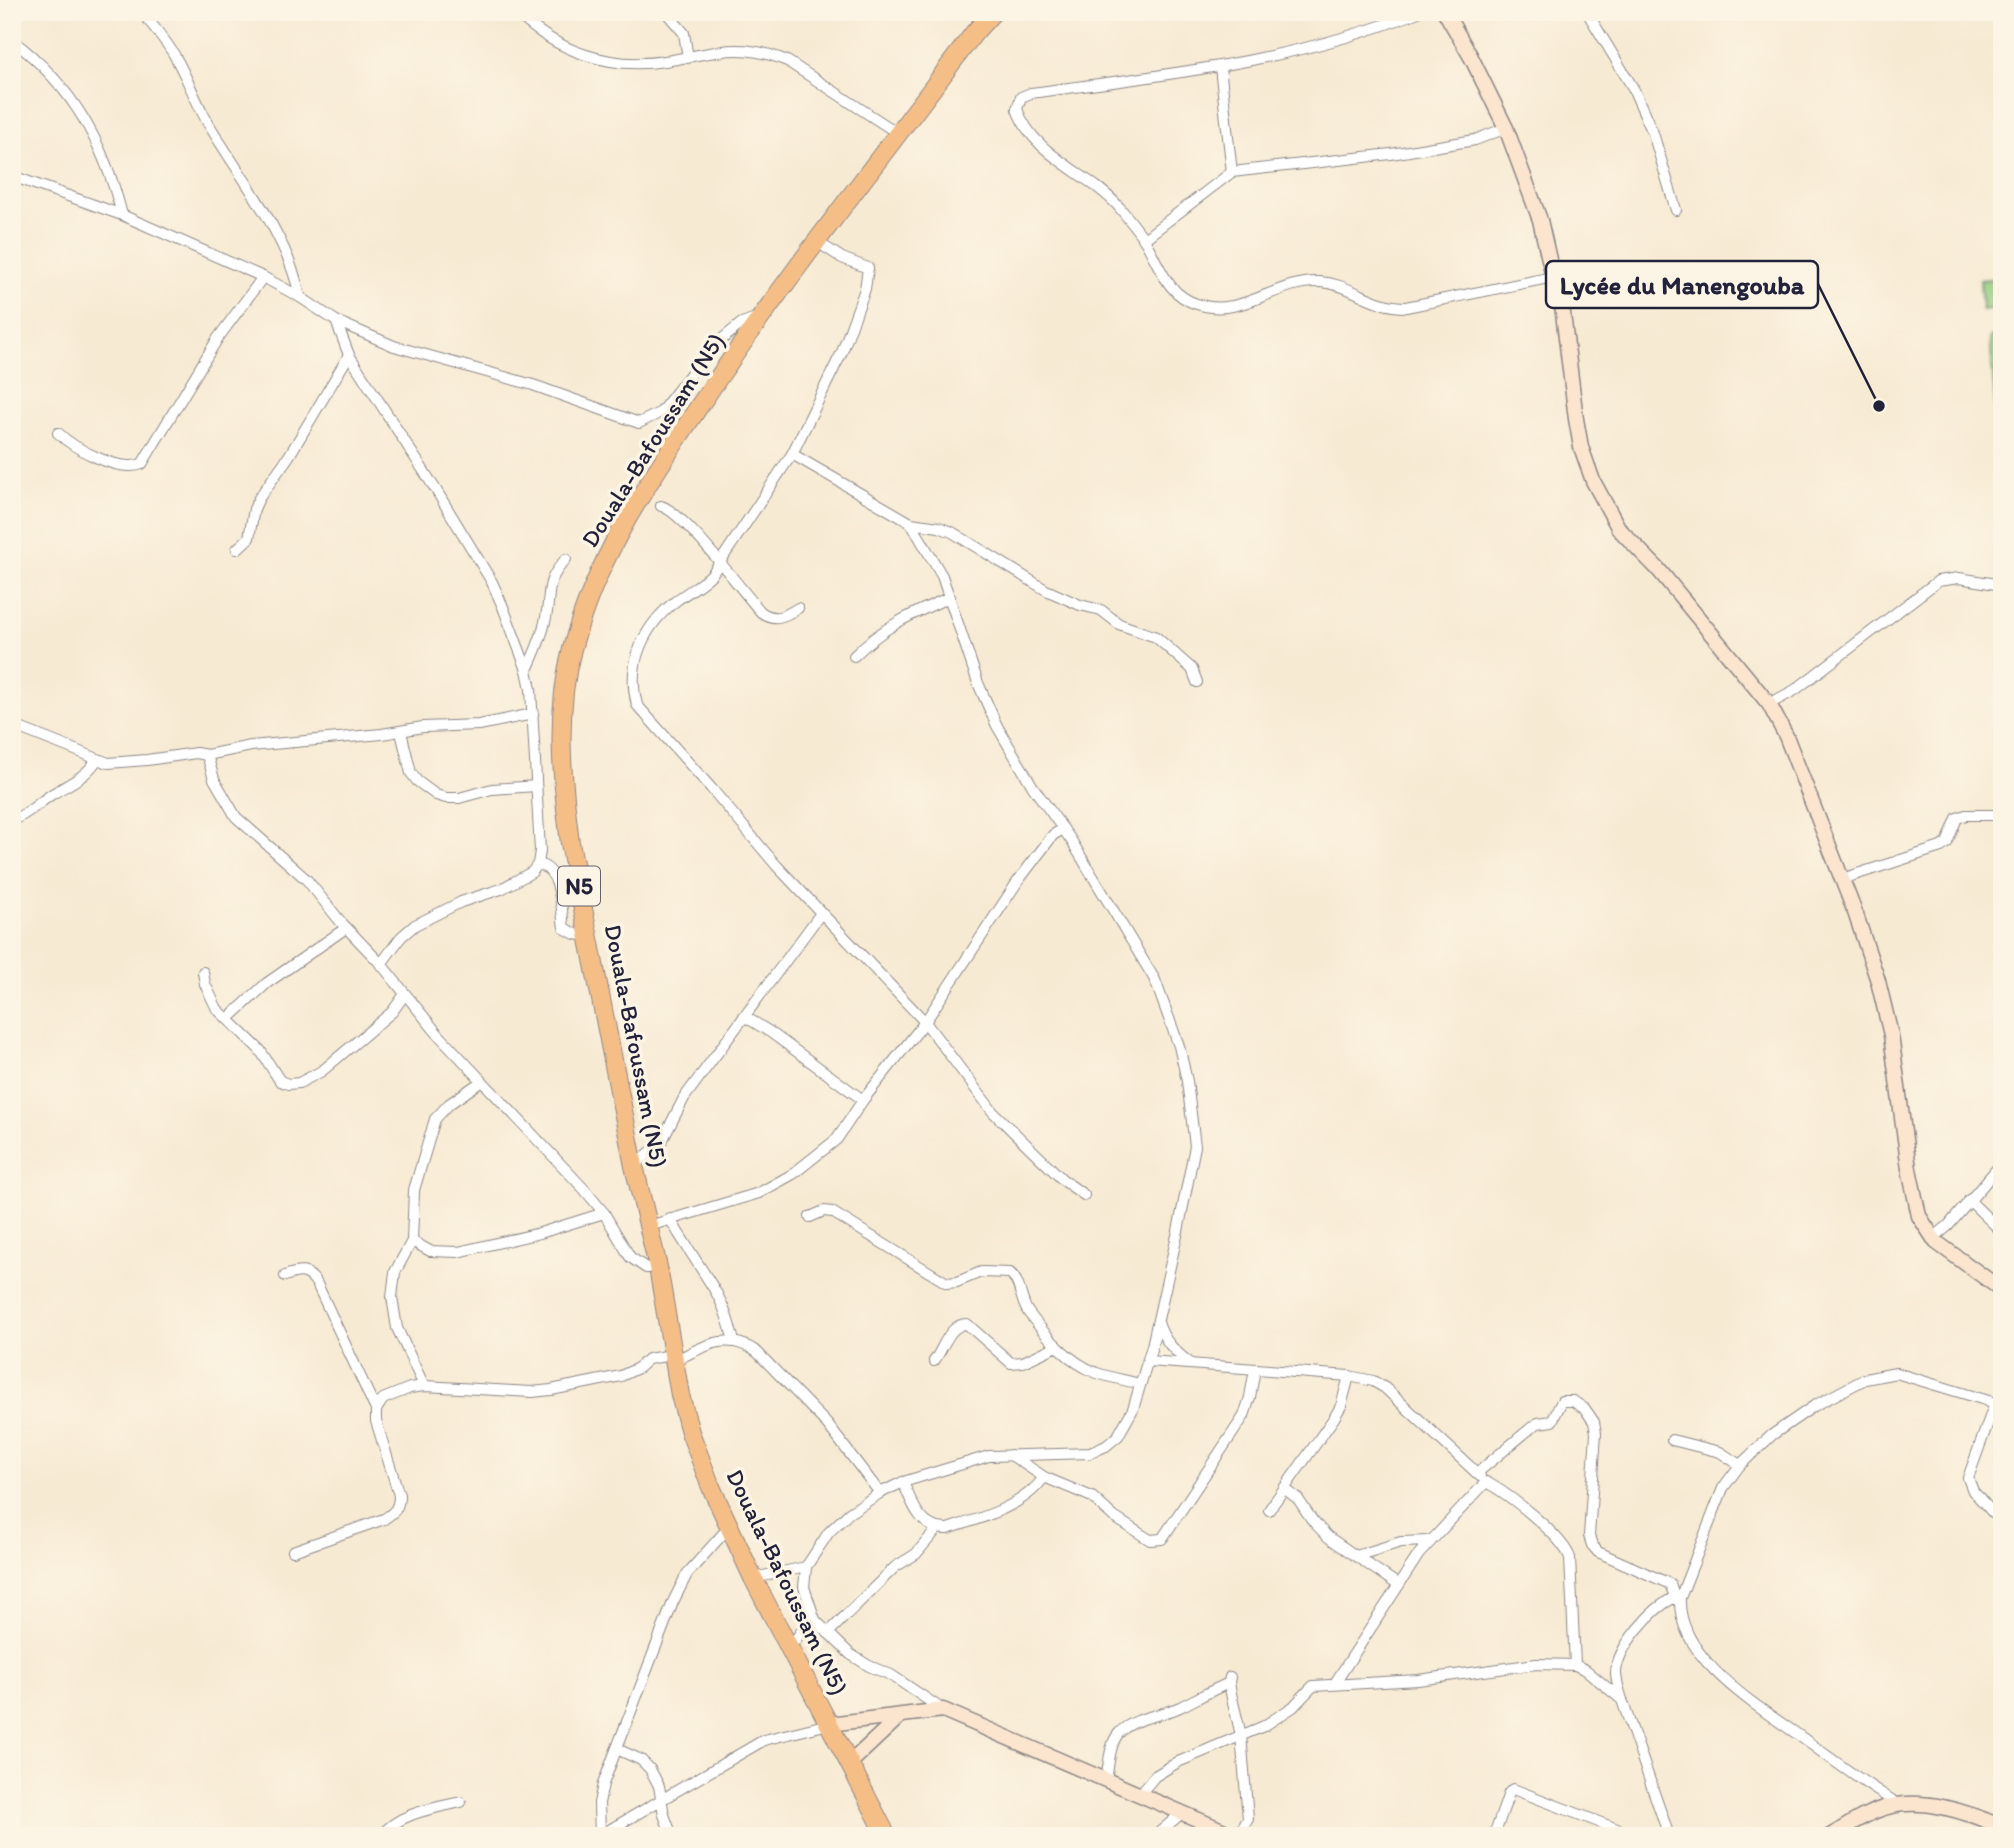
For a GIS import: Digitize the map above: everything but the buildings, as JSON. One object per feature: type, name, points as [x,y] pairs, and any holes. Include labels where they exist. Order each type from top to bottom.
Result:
[{"type":"highway","name":"Douala-Bafoussam (N5)","points":[[885,1831],[753,1578],[690,1432],[680,1395],[649,1226],[634,1166],[570,844],[561,732],[571,652],[586,602],[617,534],[761,316],[992,12]]},
{"type":"street","points":[[142,12],[169,46],[207,120],[244,183],[262,207],[292,265],[300,297]]},
{"type":"street","points":[[516,12],[549,39],[573,52],[605,61],[639,63],[688,58],[715,50],[742,48],[766,52],[787,61],[899,134]]},
{"type":"street","points":[[666,12],[684,33],[688,58]]},
{"type":"street","points":[[1418,12],[1360,34],[1220,67],[1031,93],[1021,97],[1018,103],[1021,120],[1043,147],[1103,191],[1118,206],[1144,239],[1170,287],[1194,303],[1220,309],[1234,307],[1284,287],[1322,282],[1343,287],[1381,305],[1406,307],[1553,277]]},
{"type":"street","points":[[1445,12],[1506,128],[1540,220],[1553,277],[1560,289],[1579,437],[1593,481],[1619,529],[1658,569],[1769,704],[1786,736],[1842,879],[1878,981],[1891,1035],[1914,1201],[1919,1216],[1933,1238],[2002,1290]]},
{"type":"street","points":[[1587,12],[1633,88],[1653,133],[1676,210]]},
{"type":"street","points":[[12,40],[43,64],[59,82],[91,130],[104,158],[122,215]]},
{"type":"street","points":[[1220,67],[1232,172]]},
{"type":"street","points":[[1144,239],[1232,172],[1391,154],[1475,140],[1506,128]]},
{"type":"street","points":[[12,176],[122,215],[263,277],[336,321],[394,346],[533,385],[639,423],[661,412],[710,349],[742,323],[761,316]]},
{"type":"street","points":[[816,241],[842,258],[868,268],[865,289],[842,352],[792,454],[719,563],[697,588],[663,612],[641,642],[634,665],[633,689],[637,705],[776,865],[925,1023],[993,1112],[1063,1180],[1084,1195]]},
{"type":"street","points":[[58,433],[80,449],[99,458],[133,467],[142,464],[218,338],[263,277]]},
{"type":"street","points":[[336,321],[349,355],[394,422],[492,582],[527,670],[533,714],[540,851],[538,864],[532,872],[501,889],[461,902],[415,925],[401,937],[381,964]]},
{"type":"street","points":[[237,549],[249,538],[254,509],[259,498],[289,456],[349,355]]},
{"type":"street","points":[[792,454],[911,523],[952,532],[1046,590],[1080,605],[1101,610],[1119,624],[1156,637],[1192,669],[1197,682]]},
{"type":"street","points":[[661,506],[670,509],[685,522],[769,618],[777,618],[798,608]]},
{"type":"street","points":[[911,523],[942,576],[978,682],[997,726],[1022,771],[1063,829],[1155,981],[1176,1036],[1187,1081],[1195,1146],[1148,1361],[1126,1426],[1118,1436],[1106,1446],[1090,1453],[1010,1454],[969,1461],[903,1482],[880,1493],[849,1513],[829,1532],[806,1567],[804,1587],[815,1620],[850,1654],[891,1675],[943,1710],[1106,1780],[1140,1794],[1237,1836],[1248,1819],[1241,1735],[1230,1680],[1181,1706],[1125,1727],[1114,1742],[1106,1780]]},
{"type":"street","points":[[527,670],[543,632],[551,580],[554,572],[566,559]]},
{"type":"street","points":[[1769,704],[1795,690],[1938,581],[1959,578],[2002,585]]},
{"type":"street","points":[[854,656],[878,633],[895,622],[950,597]]},
{"type":"street","points":[[12,725],[108,763],[196,753],[207,755],[251,746],[401,732],[423,727],[479,725],[533,714]]},
{"type":"street","points":[[401,732],[411,773],[417,781],[436,794],[446,798],[459,798],[492,789],[536,786]]},
{"type":"street","points":[[207,755],[214,779],[236,817],[307,880],[437,1033],[584,1189],[604,1213],[630,1257],[646,1268],[657,1267]]},
{"type":"street","points":[[12,820],[27,814],[52,794],[79,780],[97,760]]},
{"type":"street","points":[[1842,879],[1941,848],[1947,843],[1957,818],[1966,815],[2002,815]]},
{"type":"street","points":[[649,1226],[760,1193],[793,1174],[837,1139],[863,1100],[925,1023],[1018,881],[1053,835],[1063,829]]},
{"type":"street","points":[[538,864],[544,866],[554,877],[564,928],[575,934],[590,936]]},
{"type":"street","points":[[634,1166],[661,1143],[684,1098],[821,913]]},
{"type":"street","points":[[228,1019],[267,983],[346,928]]},
{"type":"street","points":[[203,972],[209,995],[217,1009],[260,1050],[279,1081],[288,1084],[299,1083],[316,1075],[392,1012],[405,994]]},
{"type":"street","points":[[744,1016],[863,1100]]},
{"type":"street","points":[[424,1386],[397,1328],[392,1307],[395,1272],[412,1241],[414,1190],[435,1119],[449,1104],[482,1081]]},
{"type":"street","points":[[1933,1238],[1948,1226],[2002,1163]]},
{"type":"street","points":[[1969,1200],[2002,1232]]},
{"type":"street","points":[[810,1217],[824,1211],[832,1212],[947,1283],[957,1282],[981,1272],[1010,1273],[1017,1282],[1028,1311],[1057,1346],[1083,1367],[1140,1384]]},
{"type":"street","points":[[412,1241],[430,1251],[458,1252],[540,1233],[604,1213]]},
{"type":"street","points":[[670,1219],[714,1289],[734,1341]]},
{"type":"street","points":[[285,1276],[304,1271],[309,1273],[317,1284],[376,1410],[380,1436],[399,1495],[399,1505],[394,1513],[384,1519],[293,1551]]},
{"type":"street","points":[[1158,1322],[1171,1347],[1190,1363]]},
{"type":"street","points":[[934,1361],[958,1324],[967,1324],[1011,1363],[1023,1362],[1057,1346]]},
{"type":"street","points":[[376,1410],[383,1399],[398,1392],[424,1386],[532,1392],[551,1390],[621,1376],[639,1368],[648,1359],[673,1358],[715,1343],[734,1341],[744,1343],[757,1352],[786,1380],[827,1424],[880,1493]]},
{"type":"street","points":[[1148,1361],[1349,1376],[1373,1381],[1385,1388],[1486,1482],[1556,1536],[1567,1548],[1570,1558],[1575,1665]]},
{"type":"street","points":[[1010,1454],[1044,1477],[1092,1497],[1114,1517],[1150,1540],[1162,1539],[1244,1416],[1255,1369]]},
{"type":"street","points":[[1677,1601],[1723,1488],[1740,1465],[1796,1417],[1852,1385],[1874,1376],[1896,1373],[2002,1405]]},
{"type":"street","points":[[1269,1510],[1334,1418],[1341,1406],[1349,1376]]},
{"type":"street","points":[[1477,1473],[1532,1427],[1538,1423],[1552,1421],[1562,1401],[1573,1401],[1590,1415],[1596,1433],[1589,1536],[1592,1545],[1598,1552],[1670,1584],[1692,1640],[1725,1681],[1898,1804]]},
{"type":"street","points":[[1989,1401],[1995,1403],[1968,1478],[1973,1491],[1994,1514]]},
{"type":"street","points":[[1672,1440],[1720,1452],[1740,1465]]},
{"type":"street","points":[[903,1482],[918,1514],[927,1524],[937,1529],[958,1525],[1016,1503],[1032,1492],[1044,1477]]},
{"type":"street","points":[[1335,1684],[1398,1584],[1429,1541],[1486,1482]]},
{"type":"street","points":[[1284,1488],[1298,1499],[1318,1528],[1398,1584]]},
{"type":"street","points":[[600,1836],[601,1793],[673,1602],[682,1583],[701,1556],[729,1527]]},
{"type":"street","points":[[828,1633],[895,1567],[916,1553],[937,1529]]},
{"type":"street","points":[[1356,1556],[1401,1542],[1429,1541]]},
{"type":"street","points":[[753,1578],[806,1567]]},
{"type":"street","points":[[1669,1836],[1622,1700],[1616,1672],[1626,1645],[1663,1602],[1677,1601]]},
{"type":"street","points":[[789,1649],[801,1632],[815,1620]]},
{"type":"street","points":[[1140,1794],[1155,1776],[1178,1762],[1264,1726],[1279,1717],[1313,1686],[1418,1680],[1536,1664],[1575,1665],[1586,1670],[1622,1700]]},
{"type":"street","points":[[600,1836],[764,1740],[830,1724],[943,1710]]},
{"type":"street","points":[[850,1763],[900,1716]]},
{"type":"street","points":[[617,1749],[641,1760],[650,1769],[659,1786],[664,1815],[672,1836]]},
{"type":"street","points":[[1494,1836],[1509,1793],[1513,1789],[1635,1836]]},
{"type":"street","points":[[381,1836],[387,1827],[418,1812],[461,1802]]},
{"type":"street","points":[[1830,1836],[1881,1808],[1898,1804],[1945,1807],[2002,1827]]},
{"type":"street","points":[[1155,1836],[1182,1812]]},
{"type":"street","points":[[865,1836],[885,1831]]},
{"type":"green space","points":[[2002,278],[2002,308],[1982,310],[1980,280]]},
{"type":"green space","points":[[1990,337],[2002,337],[2002,411],[1996,412]]},
{"type":"place","name":"Lycée du Manengouba","points":[[1879,406]]}]
